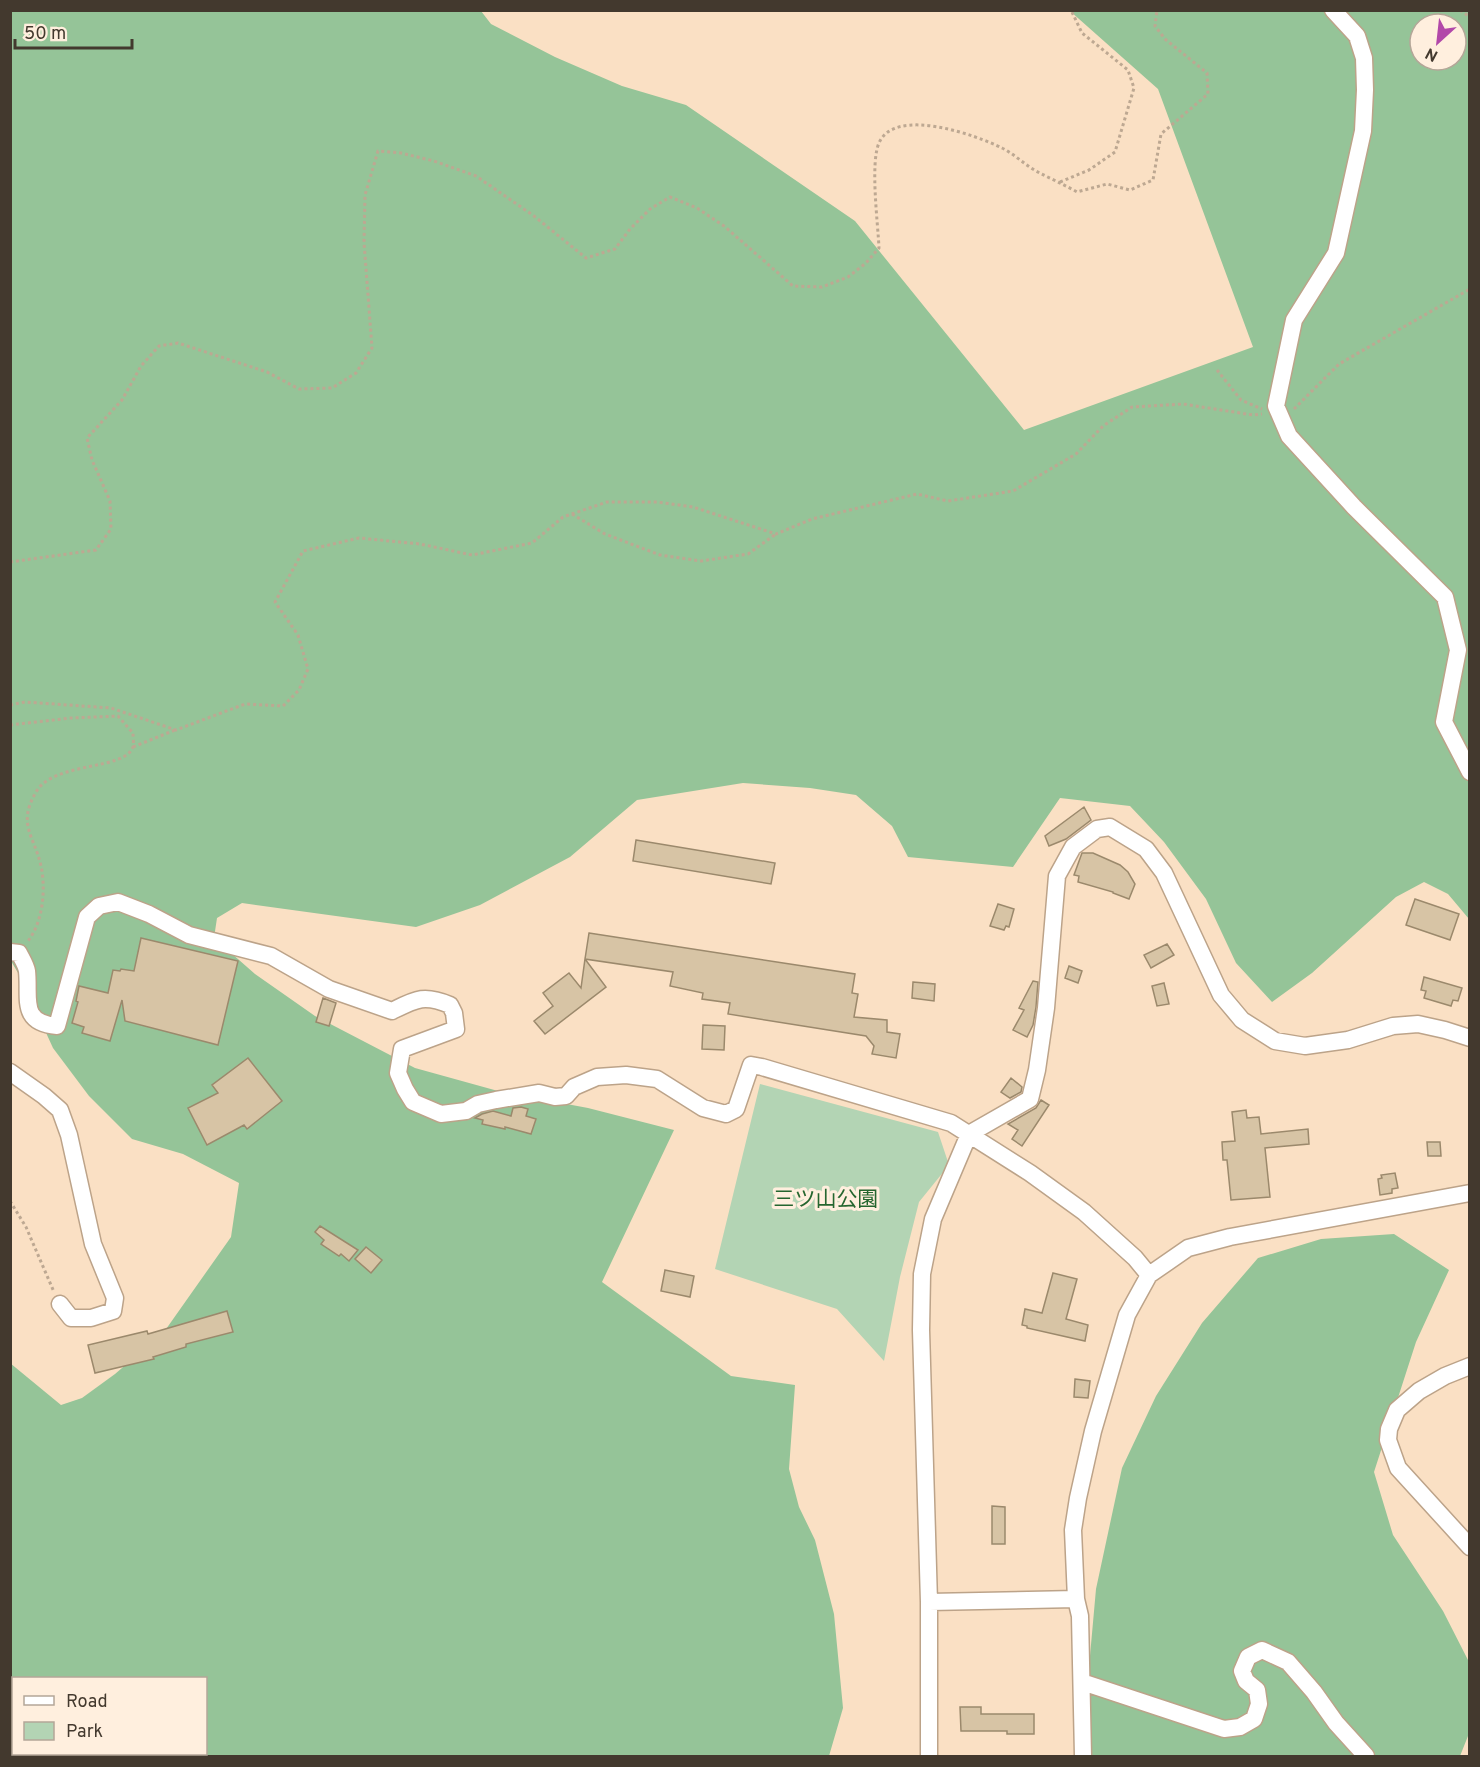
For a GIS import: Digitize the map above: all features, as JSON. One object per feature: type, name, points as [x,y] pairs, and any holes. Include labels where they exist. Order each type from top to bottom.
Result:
[{"type":"street","points":[[1333,10],[1357,36],[1364,58],[1363,131],[1336,253],[1294,320],[1276,406],[1289,436],[1354,507],[1445,597],[1458,650],[1444,722],[1470,772]]},
{"type":"street","points":[[929,1756],[929,1602],[921,1330],[922,1274],[933,1219],[969,1134],[1030,1099],[1037,1070],[1046,1008],[1057,876],[1073,847],[1097,829],[1110,827],[1146,849],[1164,873],[1221,995],[1242,1020],[1275,1041],[1305,1046],[1348,1040],[1393,1026],[1418,1024],[1470,1038]]},
{"type":"street","points":[[15,952],[27,968],[28,1008],[33,1017],[44,1025],[57,1026],[87,917],[99,906],[118,902],[149,914],[189,935],[271,956],[329,988],[392,1011],[413,1000],[432,997],[450,1005],[456,1029],[402,1049],[398,1073],[413,1102],[441,1114],[466,1111],[478,1104],[496,1100],[540,1093],[555,1097],[566,1096],[574,1087],[597,1077],[626,1075],[657,1079],[703,1108],[726,1114],[736,1108],[751,1065],[951,1124],[1030,1173],[1084,1212],[1135,1258],[1149,1275]]},
{"type":"street","points":[[10,1072],[60,1110],[69,1135],[93,1244],[115,1298],[113,1311],[91,1318],[71,1318],[60,1304]]},
{"type":"street","points":[[1083,1756],[1080,1616],[1076,1599],[1073,1530],[1094,1431],[1128,1315],[1149,1275],[1188,1248],[1230,1237],[1470,1193]]},
{"type":"street","points":[[1470,1366],[1428,1386],[1397,1410],[1389,1429],[1388,1440],[1398,1468],[1470,1547]]},
{"type":"street","points":[[929,1602],[1076,1599]]},
{"type":"street","points":[[1082,1682],[1224,1729],[1240,1727],[1254,1719],[1259,1704],[1257,1690],[1246,1681],[1242,1671],[1248,1657],[1262,1650],[1288,1662],[1314,1692],[1336,1723],[1366,1756]]},
{"type":"path","points":[[1060,182],[1089,170],[1115,152],[1134,88],[1128,70],[1082,33],[1071,10]]},
{"type":"path","points":[[10,562],[96,550],[111,529],[110,501],[92,460],[87,438],[123,400],[141,366],[159,346],[178,343],[188,346],[267,372],[299,389],[332,388],[356,373],[372,348],[364,242],[365,195],[378,151],[401,153],[434,161],[477,176],[534,216],[586,258],[615,249],[650,208],[670,196],[697,208],[724,226],[793,286],[822,287],[848,278],[879,248],[875,159],[879,142],[889,131],[909,124],[957,130],[1002,148],[1036,171],[1077,192],[1107,184],[1130,190],[1153,180],[1161,134],[1208,94],[1207,73],[1165,39],[1155,26],[1157,10]]},
{"type":"path","points":[[1460,10],[1470,17]]},
{"type":"path","points":[[1293,409],[1339,364],[1470,289]]},
{"type":"path","points":[[572,514],[605,534],[660,555],[701,561],[748,554],[776,534],[812,519],[917,494],[948,501],[1013,491],[1076,454],[1102,426],[1132,407],[1183,405],[1252,415],[1270,412],[1241,400],[1217,370]]},
{"type":"path","points":[[15,952],[34,935],[44,900],[41,866],[28,834],[28,810],[37,789],[59,773],[124,758],[133,747],[245,704],[283,706],[299,690],[308,669],[298,635],[275,602],[303,551],[359,538],[420,543],[472,555],[532,543],[563,517],[607,502],[657,502],[693,507],[776,534]]},
{"type":"path","points":[[10,705],[25,702],[111,708],[176,730]]},
{"type":"path","points":[[10,725],[71,718],[118,716],[133,733],[133,747]]},
{"type":"path","points":[[10,1201],[26,1227],[60,1304]]},
{"type":"green space","points":[[11,11],[481,11],[491,24],[555,57],[622,86],[686,105],[855,221],[1024,430],[1253,347],[1158,89],[1070,11],[1469,11],[1469,919],[1448,894],[1424,882],[1396,897],[1312,973],[1272,1002],[1236,963],[1206,899],[1164,842],[1130,806],[1060,798],[1013,867],[908,857],[892,826],[856,795],[810,788],[743,783],[637,800],[570,857],[480,905],[416,927],[242,903],[217,918],[214,938],[255,974],[315,1016],[415,1068],[498,1091],[588,1108],[674,1130],[602,1282],[731,1376],[795,1385],[789,1469],[799,1507],[815,1540],[834,1614],[843,1708],[829,1756],[11,1756],[10,1363],[61,1405],[82,1398],[115,1374],[164,1332],[231,1237],[239,1183],[183,1154],[132,1139],[89,1096],[53,1048],[11,961]]},
{"type":"green space","name":"三ツ山公園","points":[[760,1084],[938,1132],[949,1165],[919,1202],[900,1277],[884,1361],[837,1309],[715,1269]]},
{"type":"green space","points":[[1394,1234],[1449,1270],[1416,1342],[1374,1472],[1393,1535],[1443,1611],[1469,1662],[1468,1736],[1460,1756],[1081,1756],[1096,1589],[1122,1468],[1156,1396],[1202,1323],[1258,1258],[1321,1239]]},
{"type":"building","points":[[1084,807],[1091,820],[1066,839],[1049,846],[1045,836]]},
{"type":"building","points":[[636,840],[775,863],[771,884],[633,861]]},
{"type":"building","points":[[1082,853],[1093,853],[1120,865],[1128,872],[1135,884],[1129,899],[1078,882],[1079,876],[1074,875]]},
{"type":"building","points":[[1415,899],[1459,914],[1450,940],[1406,925]]},
{"type":"building","points":[[998,904],[1014,909],[1009,927],[1006,926],[1004,930],[990,926]]},
{"type":"building","points":[[589,933],[855,974],[852,993],[858,994],[854,1017],[887,1020],[887,1032],[900,1034],[896,1058],[872,1054],[874,1046],[866,1036],[728,1014],[730,1003],[702,999],[703,993],[670,986],[673,972],[585,959]]},
{"type":"building","points":[[141,938],[238,961],[218,1045],[125,1021],[122,1000],[110,1041],[82,1033],[84,1027],[72,1023],[78,1002],[76,1001],[79,986],[108,993],[113,970],[134,971]]},
{"type":"building","points":[[1167,944],[1174,955],[1151,968],[1144,955]]},
{"type":"building","points":[[585,959],[606,987],[545,1034],[534,1021],[553,1006],[543,993],[569,973],[581,988]]},
{"type":"building","points":[[1069,966],[1082,971],[1078,983],[1065,978]]},
{"type":"building","points":[[1424,977],[1462,988],[1458,1001],[1453,1000],[1451,1006],[1424,998],[1426,991],[1421,990]]},
{"type":"building","points":[[1033,981],[1038,982],[1036,1007],[1033,1025],[1027,1037],[1013,1030],[1024,1010],[1019,1008]]},
{"type":"building","points":[[913,982],[935,984],[934,1001],[912,998]]},
{"type":"building","points":[[1164,983],[1169,1004],[1157,1006],[1152,986]]},
{"type":"building","points":[[323,998],[336,1003],[329,1026],[316,1022]]},
{"type":"building","points":[[703,1025],[725,1026],[724,1050],[702,1049]]},
{"type":"building","points":[[248,1058],[282,1101],[247,1129],[244,1125],[207,1145],[188,1108],[218,1093],[212,1085]]},
{"type":"building","points":[[1011,1078],[1022,1087],[1021,1092],[1010,1098],[1001,1092]]},
{"type":"building","points":[[1041,1100],[1049,1105],[1022,1146],[1012,1139],[1018,1130],[1008,1124],[1036,1108]]},
{"type":"building","points":[[513,1108],[528,1109],[526,1116],[536,1119],[531,1134],[482,1124],[483,1120],[475,1118],[493,1111],[511,1116]]},
{"type":"building","points":[[1246,1110],[1247,1118],[1259,1117],[1261,1134],[1308,1129],[1309,1144],[1265,1148],[1270,1197],[1231,1200],[1227,1160],[1223,1160],[1222,1142],[1235,1141],[1232,1112]]},
{"type":"building","points":[[1427,1142],[1440,1142],[1441,1156],[1428,1156]]},
{"type":"building","points":[[1395,1173],[1398,1188],[1392,1189],[1392,1193],[1380,1195],[1378,1179],[1382,1178],[1381,1175]]},
{"type":"building","points":[[320,1226],[358,1250],[349,1261],[341,1254],[339,1256],[321,1244],[324,1240],[315,1232]]},
{"type":"building","points":[[366,1247],[382,1260],[371,1273],[355,1259]]},
{"type":"building","points":[[665,1270],[694,1276],[690,1297],[661,1291]]},
{"type":"building","points":[[1053,1273],[1077,1279],[1066,1319],[1088,1325],[1085,1341],[1022,1325],[1025,1309],[1042,1313]]},
{"type":"building","points":[[227,1311],[233,1332],[186,1344],[186,1347],[153,1357],[154,1359],[95,1373],[88,1345],[147,1331],[148,1334]]},
{"type":"building","points":[[1075,1379],[1090,1381],[1088,1398],[1074,1397]]},
{"type":"building","points":[[992,1506],[1005,1507],[1005,1544],[992,1544]]},
{"type":"building","points":[[960,1707],[981,1707],[981,1714],[1034,1714],[1034,1734],[1007,1734],[1007,1731],[961,1731]]}]
